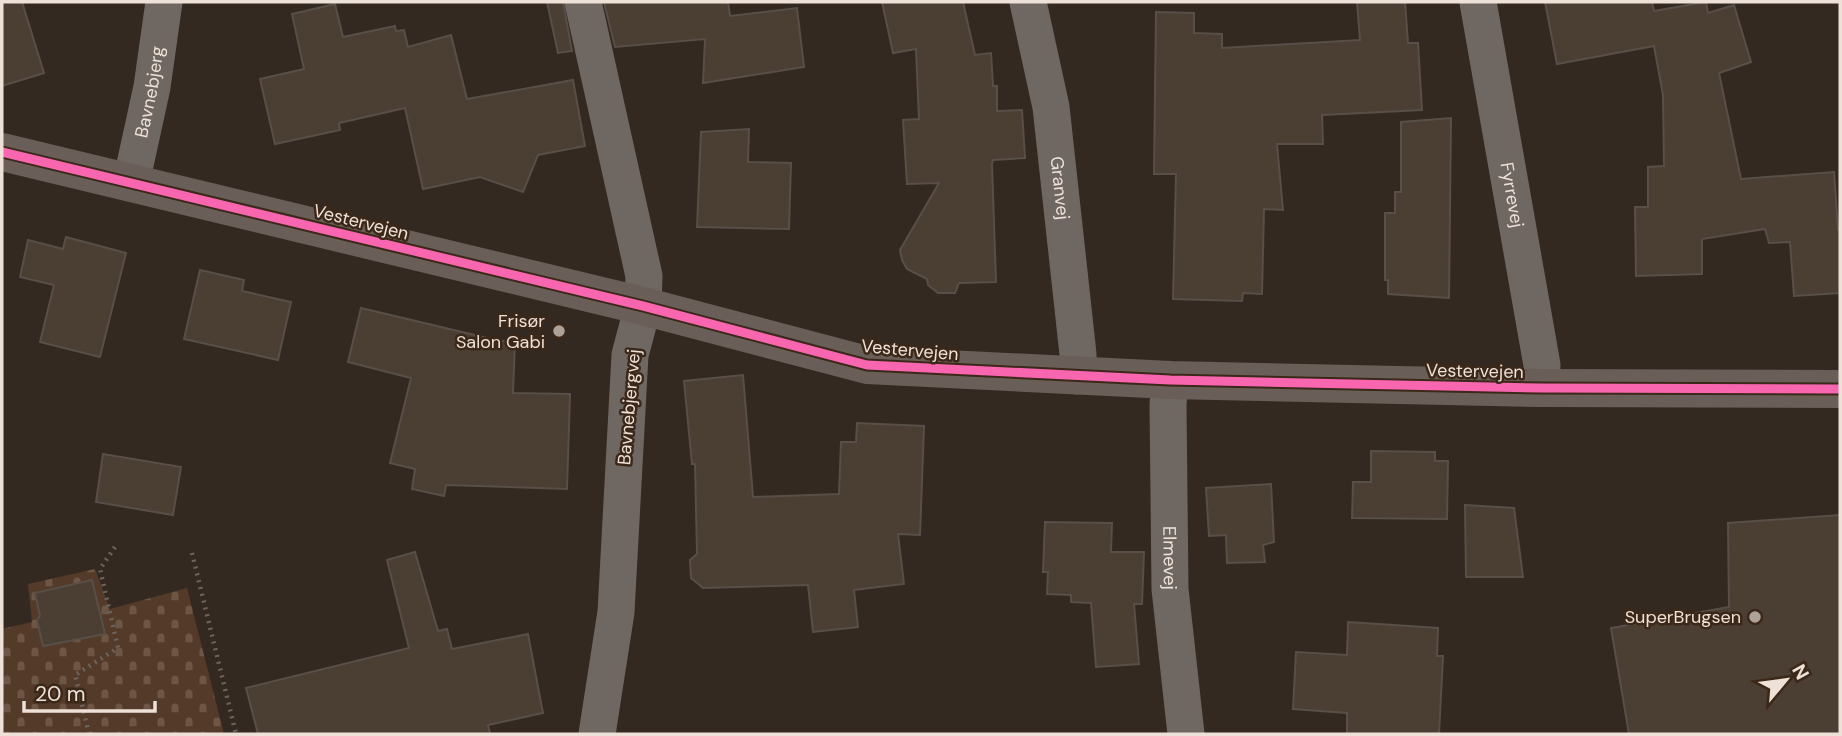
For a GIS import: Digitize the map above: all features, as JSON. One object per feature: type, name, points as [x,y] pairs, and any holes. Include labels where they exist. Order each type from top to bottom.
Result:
[{"type":"street","name":"Bavnebjerg","points":[[131,183],[152,88],[164,2]]},
{"type":"street","name":"Bavnebjergvej","points":[[583,2],[644,276],[643,306],[630,355],[616,612],[597,734]]},
{"type":"street","name":"Granvej","points":[[1028,2],[1051,107],[1078,354],[1077,376]]},
{"type":"street","name":"Fyrrevej","points":[[1478,2],[1542,365],[1541,388]]},
{"type":"street","name":"Vestervejen","points":[[2,152],[643,306],[867,365],[1170,380],[1541,388],[1840,389]]},
{"type":"street","name":"Elmevej","points":[[1170,380],[1170,589],[1186,734]]},
{"type":"path","points":[[89,734],[75,675],[118,648],[100,569],[117,544]]},
{"type":"path","points":[[192,553],[236,734]]},
{"type":"green space","points":[[95,569],[110,609],[187,588],[224,734],[2,734],[2,629],[32,622],[28,584]]},
{"type":"building","points":[[2,2],[22,2],[44,73],[2,86]]},
{"type":"building","points":[[547,2],[563,2],[572,51],[558,53]]},
{"type":"building","points":[[604,2],[728,2],[730,16],[797,8],[804,67],[703,83],[705,39],[615,47]]},
{"type":"building","points":[[882,2],[963,2],[975,55],[991,53],[993,86],[997,86],[997,111],[1022,110],[1025,158],[993,160],[992,164],[996,282],[959,283],[955,293],[938,293],[928,285],[927,279],[907,269],[902,260],[900,250],[939,183],[907,184],[903,120],[919,119],[916,49],[893,53]]},
{"type":"building","points":[[1357,2],[1405,2],[1408,43],[1418,43],[1422,110],[1322,115],[1323,144],[1277,144],[1283,210],[1264,209],[1262,294],[1243,293],[1242,301],[1173,299],[1176,174],[1154,174],[1156,12],[1194,13],[1194,33],[1222,34],[1222,48],[1360,40]]},
{"type":"building","points":[[1545,2],[1652,2],[1654,11],[1706,2],[1708,13],[1734,5],[1751,62],[1719,73],[1741,179],[1834,172],[1840,230],[1840,293],[1794,296],[1790,242],[1769,243],[1765,229],[1702,239],[1702,274],[1636,276],[1635,207],[1648,207],[1648,167],[1664,166],[1663,95],[1654,46],[1557,64]]},
{"type":"building","points":[[335,4],[343,37],[395,26],[396,31],[404,30],[408,47],[451,35],[467,99],[573,80],[585,146],[538,155],[523,192],[480,177],[423,189],[405,108],[339,123],[340,130],[275,144],[260,79],[304,69],[292,14]]},
{"type":"building","points":[[1451,118],[1449,298],[1388,294],[1388,280],[1385,280],[1385,213],[1395,213],[1395,192],[1401,192],[1401,122]]},
{"type":"building","points":[[749,129],[748,162],[791,163],[789,229],[697,227],[701,132]]},
{"type":"building","points":[[66,237],[126,253],[100,357],[40,342],[54,285],[20,277],[28,240],[63,249]]},
{"type":"building","points":[[200,270],[244,280],[242,291],[291,302],[278,360],[184,339]]},
{"type":"building","points":[[361,308],[500,341],[515,341],[513,393],[570,394],[567,489],[446,485],[444,496],[412,489],[415,469],[390,463],[411,378],[348,362]]},
{"type":"building","points":[[743,375],[753,497],[839,494],[841,442],[856,442],[857,423],[924,426],[920,535],[898,534],[904,584],[854,590],[858,627],[813,632],[808,585],[703,588],[691,578],[690,560],[697,554],[695,464],[692,464],[684,381]]},
{"type":"building","points":[[1371,451],[1435,452],[1435,461],[1448,461],[1447,519],[1352,518],[1353,482],[1371,482]]},
{"type":"building","points":[[103,454],[181,467],[173,515],[96,502]]},
{"type":"building","points":[[1271,484],[1274,542],[1263,545],[1265,562],[1227,563],[1226,535],[1209,536],[1206,488]]},
{"type":"building","points":[[1465,505],[1514,508],[1523,577],[1466,577]]},
{"type":"building","name":"SuperBrugsen","points":[[1840,515],[1840,734],[1629,734],[1611,628],[1729,607],[1728,523]]},
{"type":"building","points":[[1045,522],[1112,523],[1111,552],[1144,552],[1142,604],[1134,604],[1139,664],[1096,667],[1091,603],[1071,602],[1071,595],[1047,594],[1048,572],[1043,572]]},
{"type":"building","points":[[415,552],[438,631],[447,629],[452,649],[528,634],[543,713],[488,725],[490,734],[258,734],[246,688],[409,648],[387,560]]},
{"type":"building","points":[[92,580],[105,634],[43,646],[35,593]]},
{"type":"building","points":[[1348,622],[1438,628],[1437,656],[1443,656],[1439,734],[1347,734],[1347,713],[1293,709],[1296,652],[1347,655]]},
{"type":"cycle path","points":[[2,152],[643,306],[867,365],[1170,380],[1541,388],[1840,389]]},
{"type":"place","name":"Frisør Salon Gabi","points":[[559,331]]},
{"type":"place","name":"SuperBrugsen","points":[[1755,617]]}]
